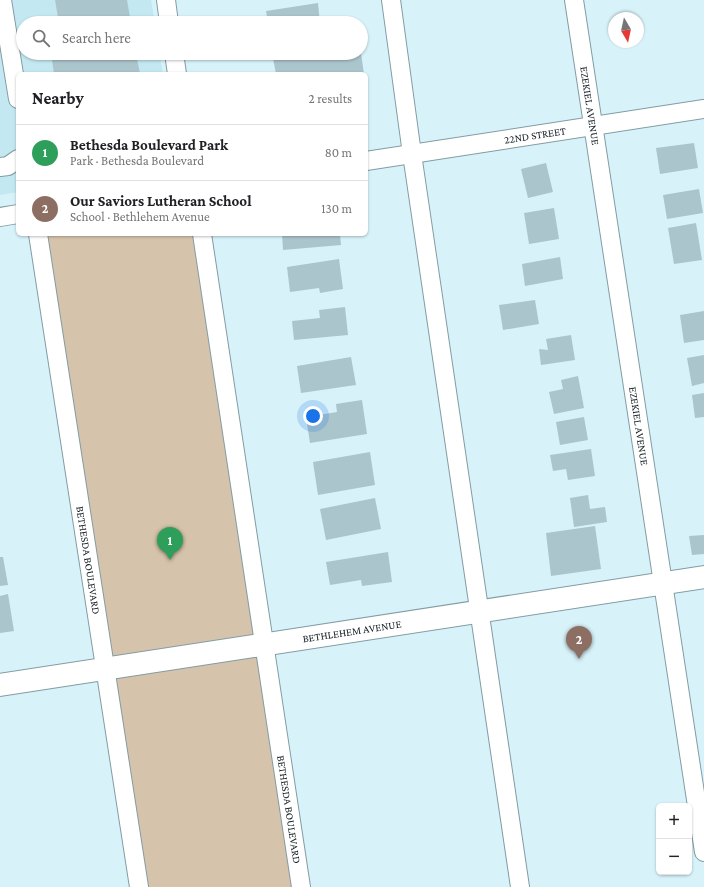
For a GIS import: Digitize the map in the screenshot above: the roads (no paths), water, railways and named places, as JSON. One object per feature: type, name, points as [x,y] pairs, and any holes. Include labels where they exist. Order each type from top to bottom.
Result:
[{"type":"main road","name":"BETHLEHEM AVENUE","points":[[0,686],[704,577]]},
{"type":"street","points":[[2,0],[16,86]]},
{"type":"street","points":[[166,0],[168,16]]},
{"type":"street","points":[[391,0],[412,154],[520,887]]},
{"type":"street","name":"EZEKIEL AVENUE","points":[[574,0],[704,852]]},
{"type":"street","points":[[175,60],[177,72]]},
{"type":"street","name":"22ND STREET","points":[[368,161],[704,109]]},
{"type":"street","points":[[0,167],[8,166],[16,160]]},
{"type":"street","points":[[0,217],[16,214]]},
{"type":"street","name":"BETHESDA BOULEVARD","points":[[38,236],[139,887]]},
{"type":"street","name":"BETHESDA BOULEVARD","points":[[202,236],[301,887]]},
{"type":"place","name":"Bethesda Boulevard Park","points":[[170,560]]},
{"type":"place","name":"Our Saviors Lutheran School","points":[[579,659]]}]
